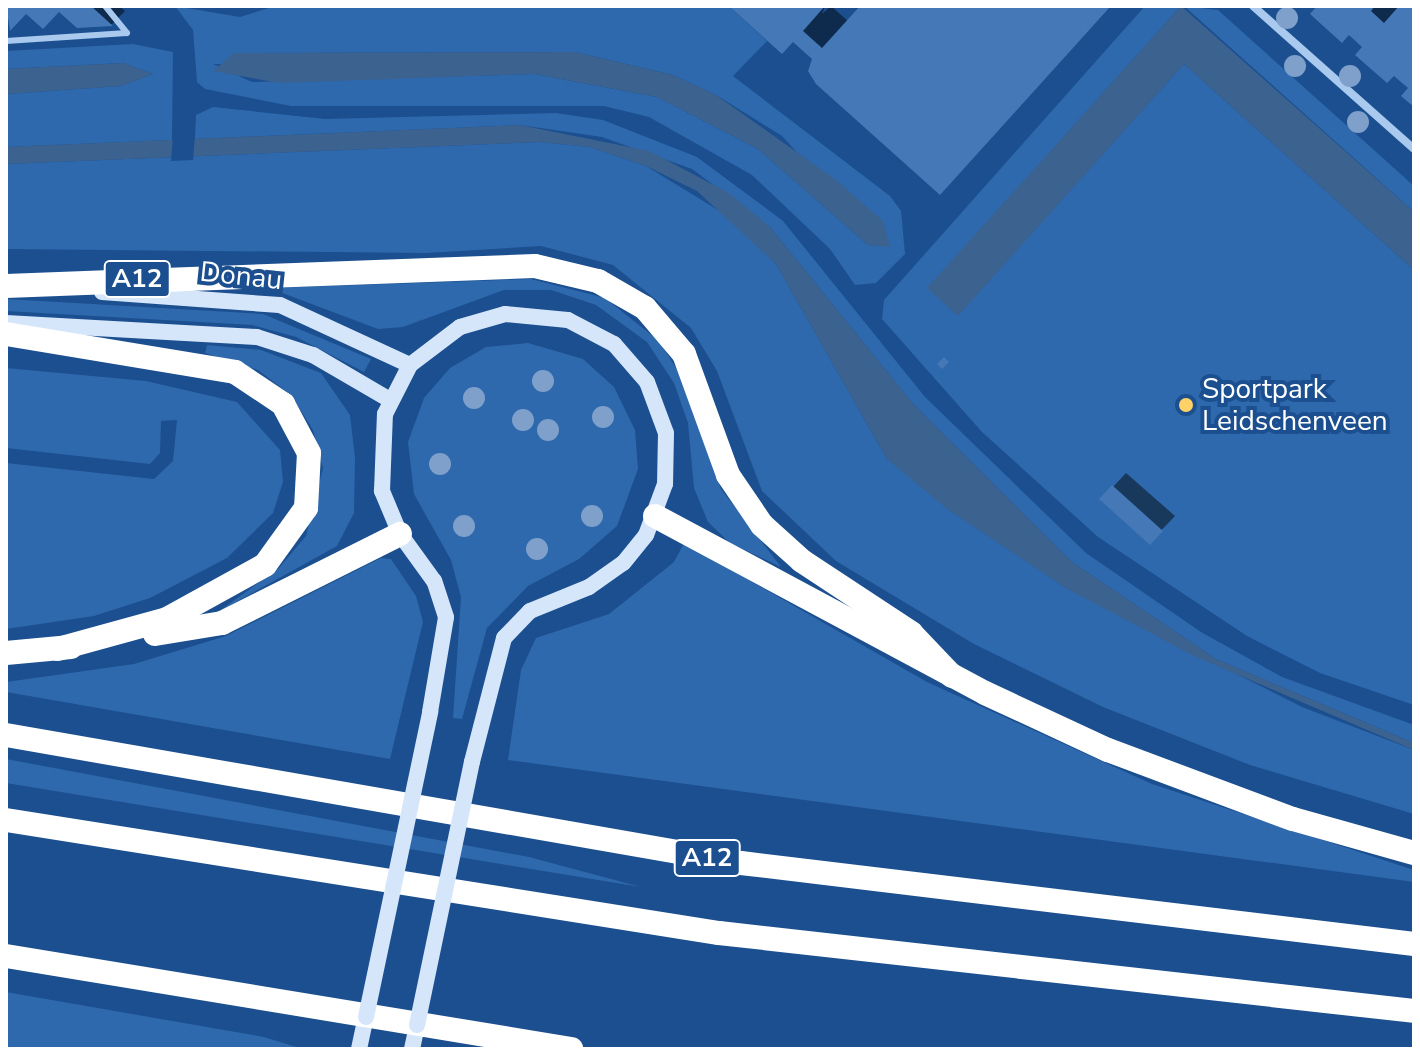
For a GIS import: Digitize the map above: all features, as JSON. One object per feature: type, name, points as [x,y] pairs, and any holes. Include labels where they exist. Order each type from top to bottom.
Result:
[{"type":"highway","name":"A12","points":[[6,287],[535,266],[598,281],[645,308],[684,354],[728,475],[762,525],[911,633],[952,676]]},
{"type":"highway","points":[[6,334],[235,372],[283,404],[311,462],[306,508],[265,565],[167,619],[58,649]]},
{"type":"highway","name":"A12","points":[[655,516],[952,676],[1185,781],[1414,853]]},
{"type":"highway","points":[[6,653],[58,649],[222,623],[400,534]]},
{"type":"highway","name":"A12","points":[[6,735],[741,863],[1414,944]]},
{"type":"highway","points":[[6,820],[719,933],[1414,1011]]},
{"type":"highway","points":[[6,956],[571,1049]]},
{"type":"main road","name":"Donau","points":[[6,287],[280,305],[410,365]]},
{"type":"main road","points":[[359,1049],[446,628],[430,575],[400,534],[378,464],[390,400],[410,365],[445,336],[492,316],[538,314],[598,334],[639,369],[660,410],[668,463],[655,516],[638,548],[608,575],[540,605],[504,638],[481,721],[412,1049]]},
{"type":"main road","name":"Donau","points":[[6,323],[257,337],[313,355],[390,400]]},
{"type":"street","points":[[1253,6],[1414,149]]},
{"type":"lane","points":[[6,41],[127,33],[105,6]]},
{"type":"shaded area","points":[[175,6],[240,17],[275,6],[729,6],[767,41],[733,76],[890,196],[901,211],[905,254],[876,283],[855,285],[830,249],[752,175],[649,117],[604,106],[291,106],[205,89],[197,82],[193,30]],"holes":[[[575,52],[673,75],[716,95],[782,136],[882,246],[868,245],[758,149],[657,97],[534,74],[252,82],[213,64],[226,64],[234,53]]]},
{"type":"shaded area","name":"Sportpark Leidschenveen","points":[[1145,6],[1181,6],[928,288],[958,315],[1184,64],[1414,270],[1414,705],[1320,673],[1247,636],[1098,537],[982,432],[882,319],[884,300]]},
{"type":"shaded area","points":[[1181,6],[1414,212],[1414,270],[1184,64],[958,316],[927,288]]},
{"type":"shaded area","points":[[1184,6],[1218,10],[1414,186],[1414,212]]},
{"type":"shaded area","points":[[133,44],[173,52],[172,140],[6,147],[6,94],[121,86],[153,74],[123,63],[6,69],[6,51]]},
{"type":"shaded area","points":[[575,52],[673,75],[716,95],[836,180],[883,221],[890,247],[868,245],[758,149],[657,97],[534,74],[279,83],[213,71],[234,53]]},
{"type":"shaded area","points":[[123,63],[153,74],[121,86],[6,94],[6,69]]},
{"type":"shaded area","points":[[213,107],[325,119],[556,113],[603,120],[697,157],[783,221],[925,397],[1086,553],[1201,632],[1282,677],[1414,725],[1414,743],[1216,659],[1072,562],[914,405],[770,227],[692,169],[602,137],[520,125],[195,139],[196,115]]},
{"type":"shaded area","points":[[520,125],[649,151],[729,193],[770,227],[914,405],[1072,562],[1216,659],[1414,743],[1414,750],[1194,656],[1066,588],[946,508],[887,459],[776,264],[697,191],[646,166],[590,147],[539,142],[6,164],[6,147]]},
{"type":"shaded area","points":[[539,142],[590,147],[646,166],[736,221],[776,264],[887,459],[1066,588],[1302,707],[1414,750],[1414,814],[1250,765],[1103,707],[974,644],[836,561],[762,491],[717,371],[691,328],[613,265],[541,246],[426,253],[6,249],[6,164]]},
{"type":"shaded area","points":[[531,279],[605,298],[659,341],[683,379],[721,489],[781,567],[730,543],[708,522],[694,488],[688,423],[674,383],[647,342],[596,305],[551,290],[504,290],[403,327],[378,329],[269,288]]},
{"type":"shaded area","points":[[6,299],[263,314],[371,359],[364,372],[296,337],[252,325],[6,311]]},
{"type":"shaded area","points":[[528,343],[583,359],[614,387],[635,430],[638,469],[617,526],[579,559],[528,586],[487,628],[462,719],[453,718],[461,597],[451,560],[414,494],[408,442],[424,398],[450,368],[486,347]]},
{"type":"shaded area","points":[[207,345],[261,350],[321,373],[350,415],[355,458],[354,513],[337,546],[218,612],[279,568],[306,536],[323,468],[313,430],[291,395],[258,370],[205,353]]},
{"type":"shaded area","points":[[6,368],[146,381],[237,402],[280,450],[283,482],[273,513],[227,558],[150,598],[94,616],[6,629],[6,463],[154,479],[173,461],[177,420],[161,421],[160,453],[150,464],[6,448]]},
{"type":"shaded area","points":[[684,543],[927,682],[1152,784],[1414,870],[1414,882],[508,760],[521,670],[536,638],[609,614],[674,562]]},
{"type":"shaded area","points":[[381,558],[391,559],[416,596],[423,622],[390,759],[6,692],[6,682],[134,664],[226,636]]},
{"type":"shaded area","points":[[6,759],[529,857],[641,887],[6,783]]},
{"type":"shaded area","points":[[6,992],[264,1037],[303,1049],[6,1049]]},
{"type":"pier","points":[[195,135],[193,160],[171,161],[173,136]]},
{"type":"building","points":[[6,6],[91,6],[113,26],[77,28],[59,12],[43,29],[26,14],[10,31]]},
{"type":"building","points":[[729,6],[825,6],[803,31],[822,48],[860,6],[1111,6],[940,195],[816,84],[808,71],[812,59],[793,42],[782,54]]},
{"type":"building","points":[[1317,6],[1375,6],[1371,11],[1384,23],[1399,6],[1414,6],[1414,107],[1401,96],[1408,88],[1394,76],[1387,83],[1355,55],[1362,47],[1349,35],[1342,43],[1310,14]]},
{"type":"building","points":[[944,357],[949,362],[942,369],[937,364]]},
{"type":"building","points":[[1112,485],[1163,531],[1150,545],[1099,499]]},
{"type":"place","name":"Sportpark Leidschenveen","points":[[1186,405]]}]
